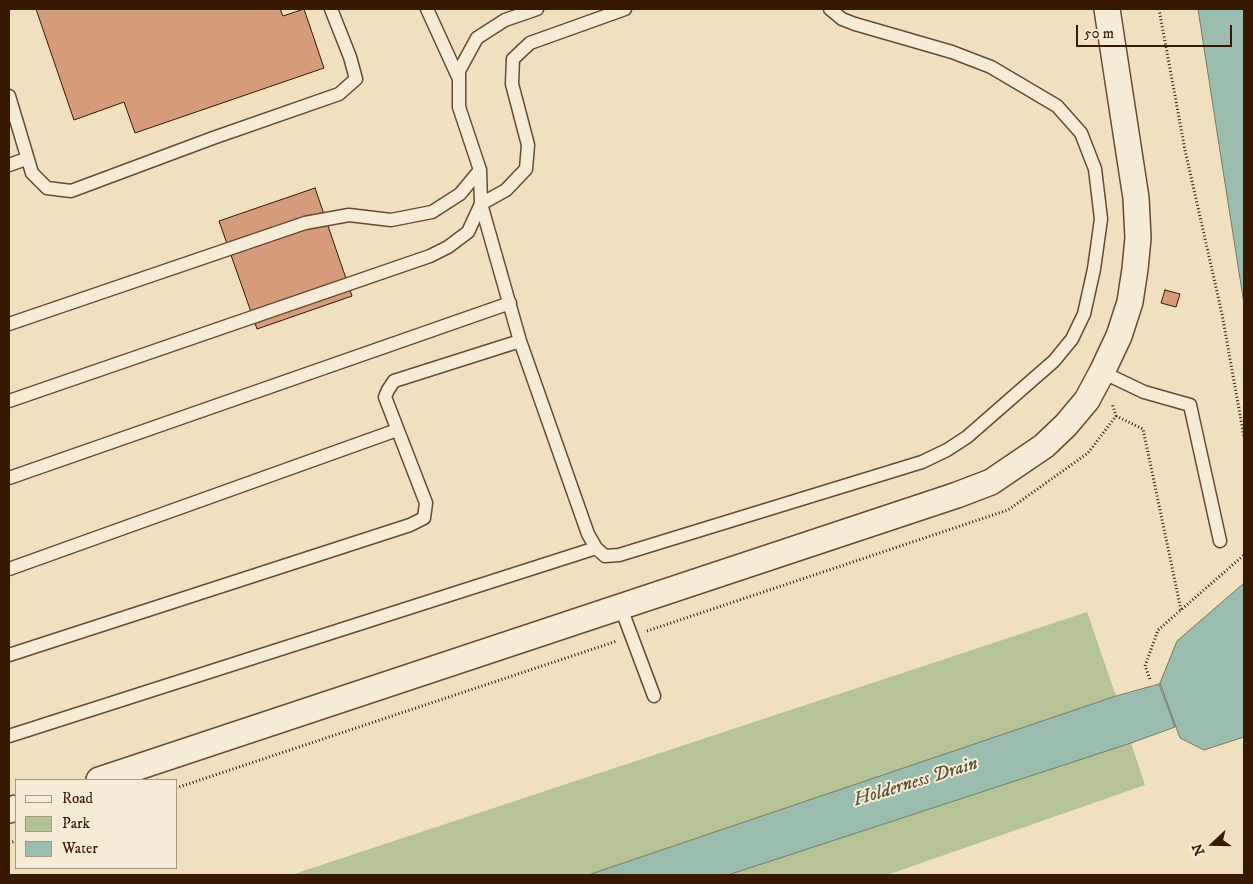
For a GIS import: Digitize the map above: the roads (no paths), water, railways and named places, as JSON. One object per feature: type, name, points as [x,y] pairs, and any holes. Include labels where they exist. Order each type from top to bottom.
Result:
[{"type":"street","points":[[102,779],[957,495],[991,482],[1044,446],[1066,425],[1087,400],[1119,336],[1130,302],[1138,238],[1136,198],[1107,9]]},
{"type":"lane","points":[[9,96],[26,159],[32,173],[47,188],[71,191],[213,138],[339,94],[356,79],[350,56],[331,9]]},
{"type":"lane","points":[[427,9],[459,80]]},
{"type":"lane","points":[[537,9],[505,20],[477,38],[459,71],[458,107],[480,170],[481,204],[520,340],[588,534],[596,548],[605,556],[619,555],[922,462],[947,450],[974,431],[1054,361],[1072,339],[1084,314],[1094,270],[1101,219],[1095,169],[1081,132],[1058,106],[991,67],[952,52],[849,22],[830,9]]},
{"type":"lane","points":[[9,401],[430,256],[448,247],[468,232],[481,204],[506,190],[526,169],[528,145],[512,84],[513,59],[530,43],[626,9]]},
{"type":"lane","points":[[9,165],[26,159]]},
{"type":"lane","points":[[9,324],[304,222],[349,215],[391,220],[432,212],[460,194],[480,170]]},
{"type":"lane","points":[[9,478],[510,303]]},
{"type":"lane","points":[[9,655],[410,525],[424,518],[426,503],[385,397],[394,380],[520,340]]},
{"type":"lane","points":[[1102,372],[1144,392],[1190,404],[1220,541]]},
{"type":"lane","points":[[9,569],[397,430]]},
{"type":"lane","points":[[9,736],[596,548]]},
{"type":"lane","points":[[621,608],[654,696]]},
{"type":"water","points":[[1198,9],[1244,9],[1244,304],[1220,151]]},
{"type":"water","points":[[1244,583],[1244,737],[1204,750],[1180,738],[1160,683],[1177,641]]},
{"type":"water","name":"Holderness Drain","points":[[1159,684],[1175,727],[1131,743],[728,875],[588,875],[1116,696]]}]
